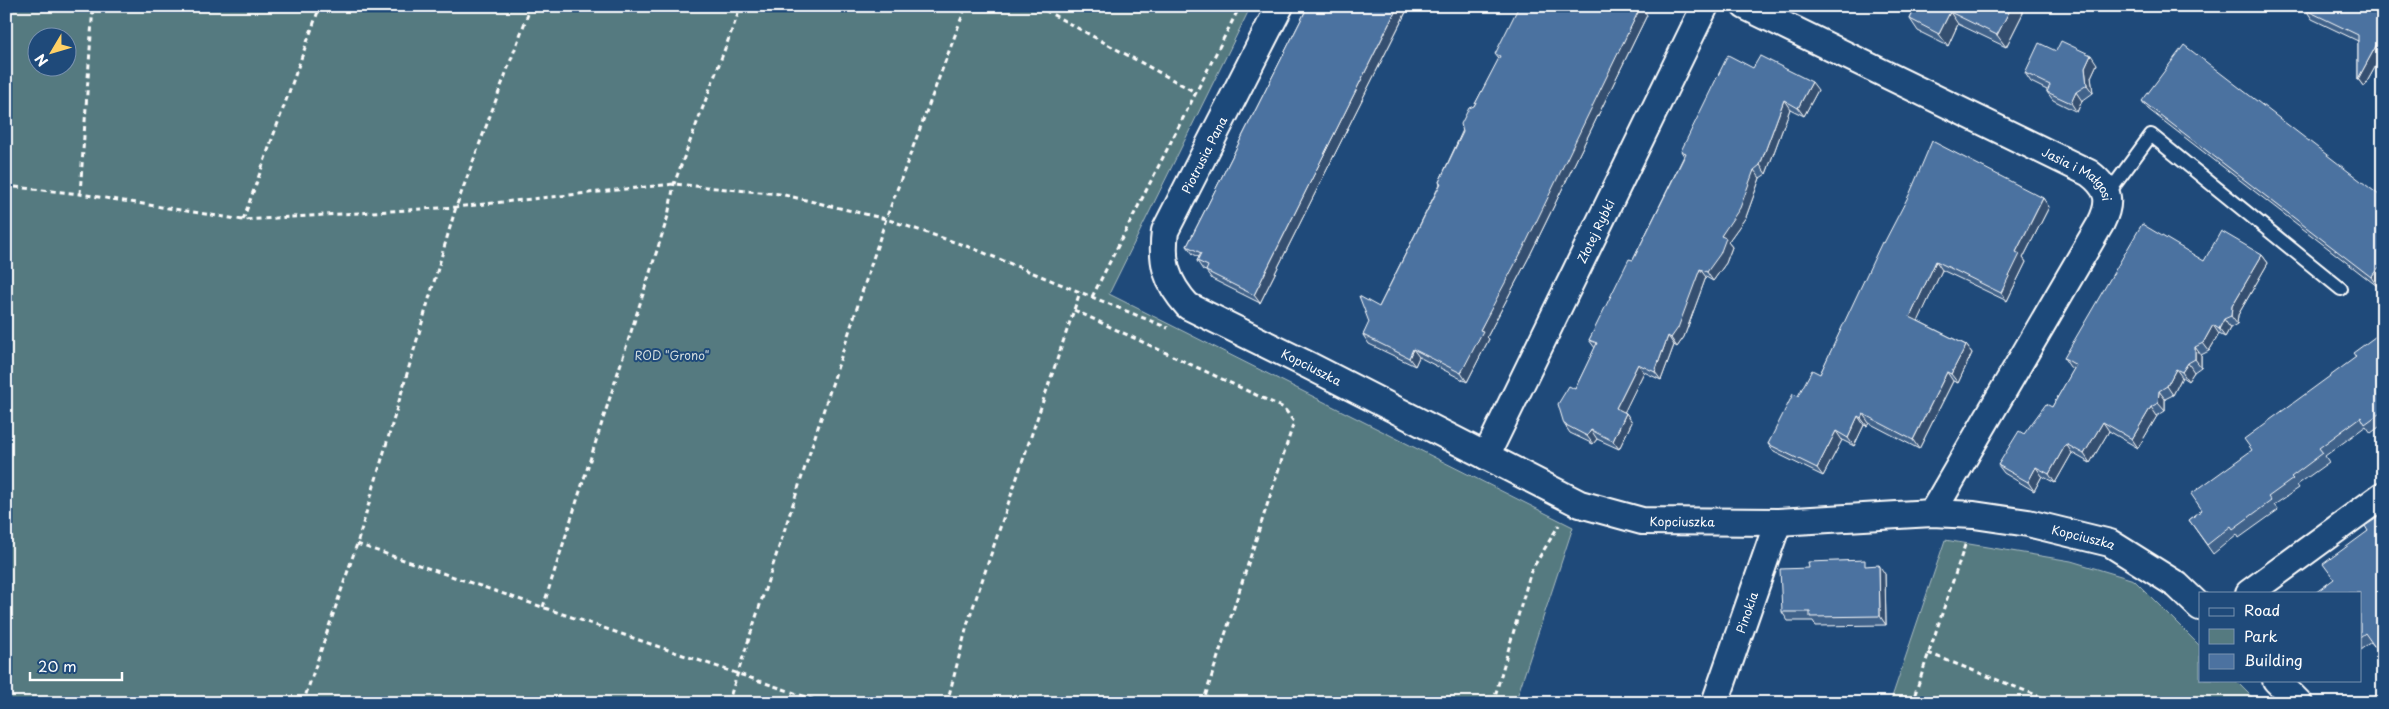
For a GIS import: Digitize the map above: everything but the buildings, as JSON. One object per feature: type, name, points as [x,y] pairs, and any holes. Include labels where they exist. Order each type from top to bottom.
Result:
[{"type":"street","name":"Piotrusia Pana","points":[[1188,306],[1175,292],[1166,270],[1163,251],[1165,231],[1280,6]]},
{"type":"street","name":"Złotej Rybki","points":[[1486,456],[1705,6]]},
{"type":"street","name":"Jasia i Małgosi","points":[[1745,6],[2089,173],[2102,182],[2107,195],[2108,209],[2101,223],[1932,513]]},
{"type":"street","name":"Kopciuszka","points":[[1188,306],[1580,504],[1642,521],[1778,522],[1932,513],[1974,515],[2028,523],[2110,543],[2177,585],[2199,606]]},
{"type":"street","points":[[2250,592],[2383,494]]},
{"type":"street","name":"Pinokia","points":[[1715,703],[1778,522]]},
{"type":"street","points":[[2278,682],[2299,703]]},
{"type":"lane","points":[[2107,195],[2151,135],[2341,289]]},
{"type":"path","points":[[80,194],[93,6]]},
{"type":"path","points":[[243,220],[320,6]]},
{"type":"path","points":[[304,703],[358,544],[456,207],[531,6]]},
{"type":"path","points":[[543,607],[668,216],[674,184],[741,6]]},
{"type":"path","points":[[728,703],[886,219],[966,6]]},
{"type":"path","points":[[1037,6],[1198,93]]},
{"type":"path","points":[[1092,297],[1198,93],[1240,6]]},
{"type":"path","points":[[6,186],[80,194],[243,220],[456,207],[674,184],[780,194],[886,219],[972,248],[1175,331]]},
{"type":"path","points":[[947,703],[968,622],[1080,292]]},
{"type":"path","points":[[1074,310],[1284,408],[1294,422],[1203,703]]},
{"type":"path","points":[[1493,703],[1531,571],[1565,514],[1580,504]]},
{"type":"path","points":[[1912,703],[1974,515]]},
{"type":"path","points":[[358,544],[824,703]]},
{"type":"path","points":[[1928,653],[2057,703]]},
{"type":"green space","name":"ROD \"Grono\"","points":[[6,6],[1251,6],[1109,294],[1573,527],[1515,703],[6,703]]},
{"type":"green space","points":[[1945,540],[2071,561],[2134,580],[2199,645],[2199,682],[2237,682],[2258,703],[1890,703]]}]
